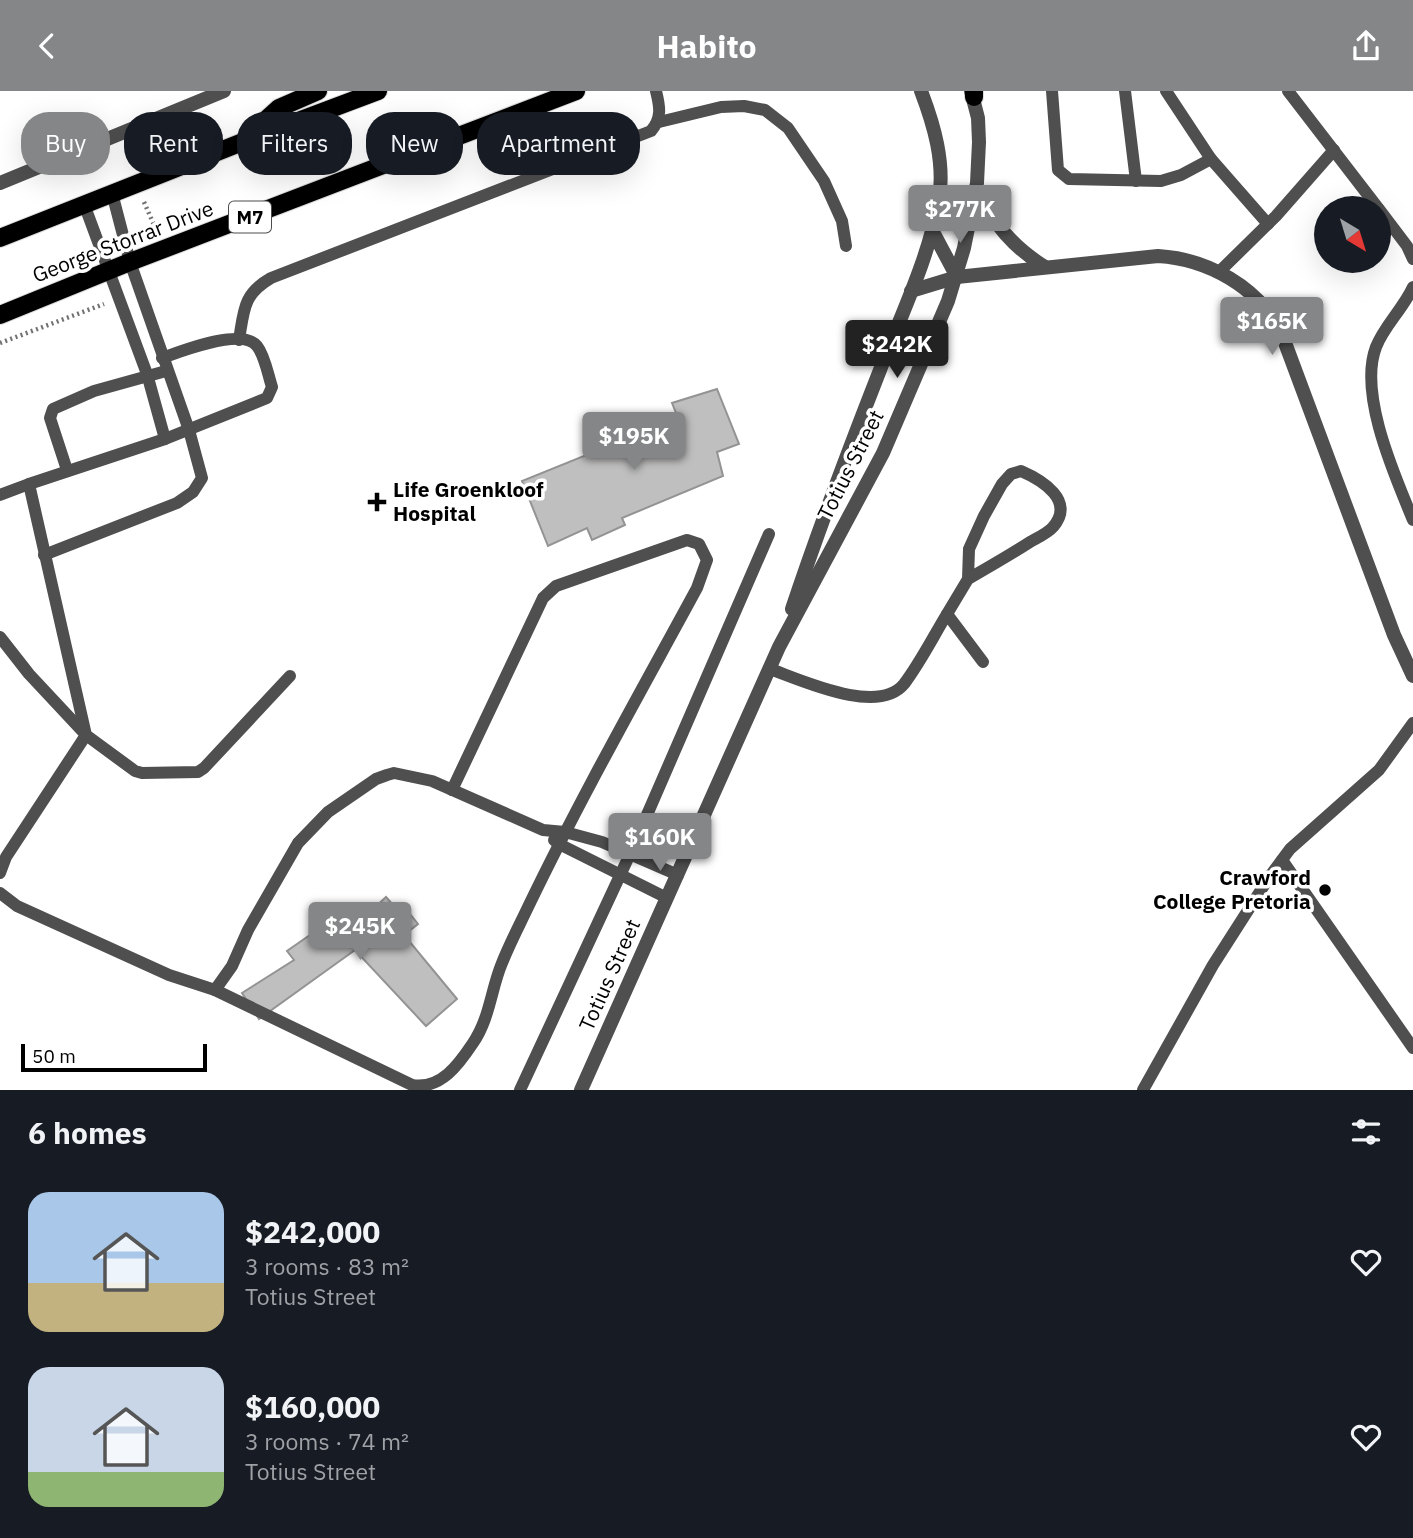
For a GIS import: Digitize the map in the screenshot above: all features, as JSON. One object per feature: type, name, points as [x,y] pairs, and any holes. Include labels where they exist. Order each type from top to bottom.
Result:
[{"type":"main road","points":[[275,112],[318,91]]},
{"type":"main road","points":[[322,112],[378,91]]},
{"type":"main road","name":"George Storrar Drive","points":[[0,314],[576,91]]},
{"type":"main road","points":[[0,238],[237,144]]},
{"type":"street","points":[[0,183],[224,91]]},
{"type":"street","name":"Totius Street","points":[[581,1090],[779,647],[827,504],[911,291],[932,230],[939,198],[939,151],[921,91]]},
{"type":"street","name":"Totius Street","points":[[779,647],[883,453],[957,277],[976,193],[979,142],[973,93]]},
{"type":"street","points":[[976,193],[998,227],[1014,245],[1045,267]]},
{"type":"street","points":[[932,230],[957,277]]},
{"type":"street","points":[[911,291],[957,277],[1158,256],[1191,261],[1219,272],[1244,288],[1259,302],[1281,332],[1390,623],[1413,676]]},
{"type":"lane","points":[[656,91],[659,122]]},
{"type":"lane","points":[[1052,91],[1058,166],[1062,175],[1069,179],[1161,181],[1171,179],[1211,159]]},
{"type":"lane","points":[[1125,91],[1136,181]]},
{"type":"lane","points":[[1166,91],[1211,159],[1268,224]]},
{"type":"lane","points":[[1288,91],[1369,196]]},
{"type":"lane","points":[[239,340],[250,293],[271,278],[651,131],[659,122],[721,107],[744,106],[765,110],[788,128],[824,181],[842,221],[846,246]]},
{"type":"lane","points":[[1219,272],[1268,224],[1334,150]]},
{"type":"lane","points":[[44,555],[177,503],[200,484],[202,478],[189,430],[130,262],[113,193]]},
{"type":"lane","points":[[83,204],[147,375],[165,439]]},
{"type":"lane","points":[[1391,225],[1413,259]]},
{"type":"lane","points":[[1413,288],[1403,307],[1379,339],[1370,371],[1384,444],[1413,520]]},
{"type":"lane","points":[[0,495],[67,470],[165,439],[270,395],[272,387],[259,348],[252,341],[223,338],[164,364],[147,375],[94,391],[53,409],[50,418],[67,470]]},
{"type":"lane","points":[[770,669],[852,696],[887,696],[902,686],[968,579],[969,549],[1002,484],[1011,474],[1021,471],[1041,479],[1059,498],[1060,512],[1054,526],[968,579]]},
{"type":"lane","points":[[0,873],[6,857],[86,735],[29,484]]},
{"type":"lane","points":[[520,1090],[630,854],[769,534]]},
{"type":"lane","points":[[0,893],[17,907],[169,975],[215,990],[412,1085],[423,1087],[436,1083],[446,1077],[474,1041],[489,1009],[501,964],[562,838],[701,580],[707,560],[699,544],[687,540],[556,586],[549,591],[543,598],[452,790]]},
{"type":"lane","points":[[947,614],[983,662]]},
{"type":"lane","points":[[0,637],[29,674],[86,735],[142,773],[198,772],[290,676]]},
{"type":"lane","points":[[1143,1090],[1213,965],[1290,849],[1379,769],[1413,723]]},
{"type":"lane","points":[[215,990],[232,966],[248,930],[298,843],[328,812],[376,779],[394,773],[432,781],[562,838],[619,875],[667,898]]},
{"type":"lane","points":[[562,838],[602,842],[678,875]]},
{"type":"lane","points":[[1282,860],[1413,1048]]},
{"type":"path","points":[[137,183],[163,250]]},
{"type":"path","points":[[0,343],[120,298]]},
{"type":"building","points":[[717,389],[739,444],[717,452],[723,476],[622,518],[625,525],[592,540],[587,528],[548,546],[522,481],[678,418],[672,403]]},
{"type":"building","points":[[386,897],[400,913],[406,909],[418,924],[404,935],[457,999],[426,1026],[355,950],[259,1019],[242,993],[294,960],[287,951],[333,919],[340,926],[363,906],[370,912]]},
{"type":"place","name":"Life Groenkloof Hospital","points":[[377,502]]},
{"type":"place","name":"Crawford College Pretoria","points":[[1325,890]]}]
